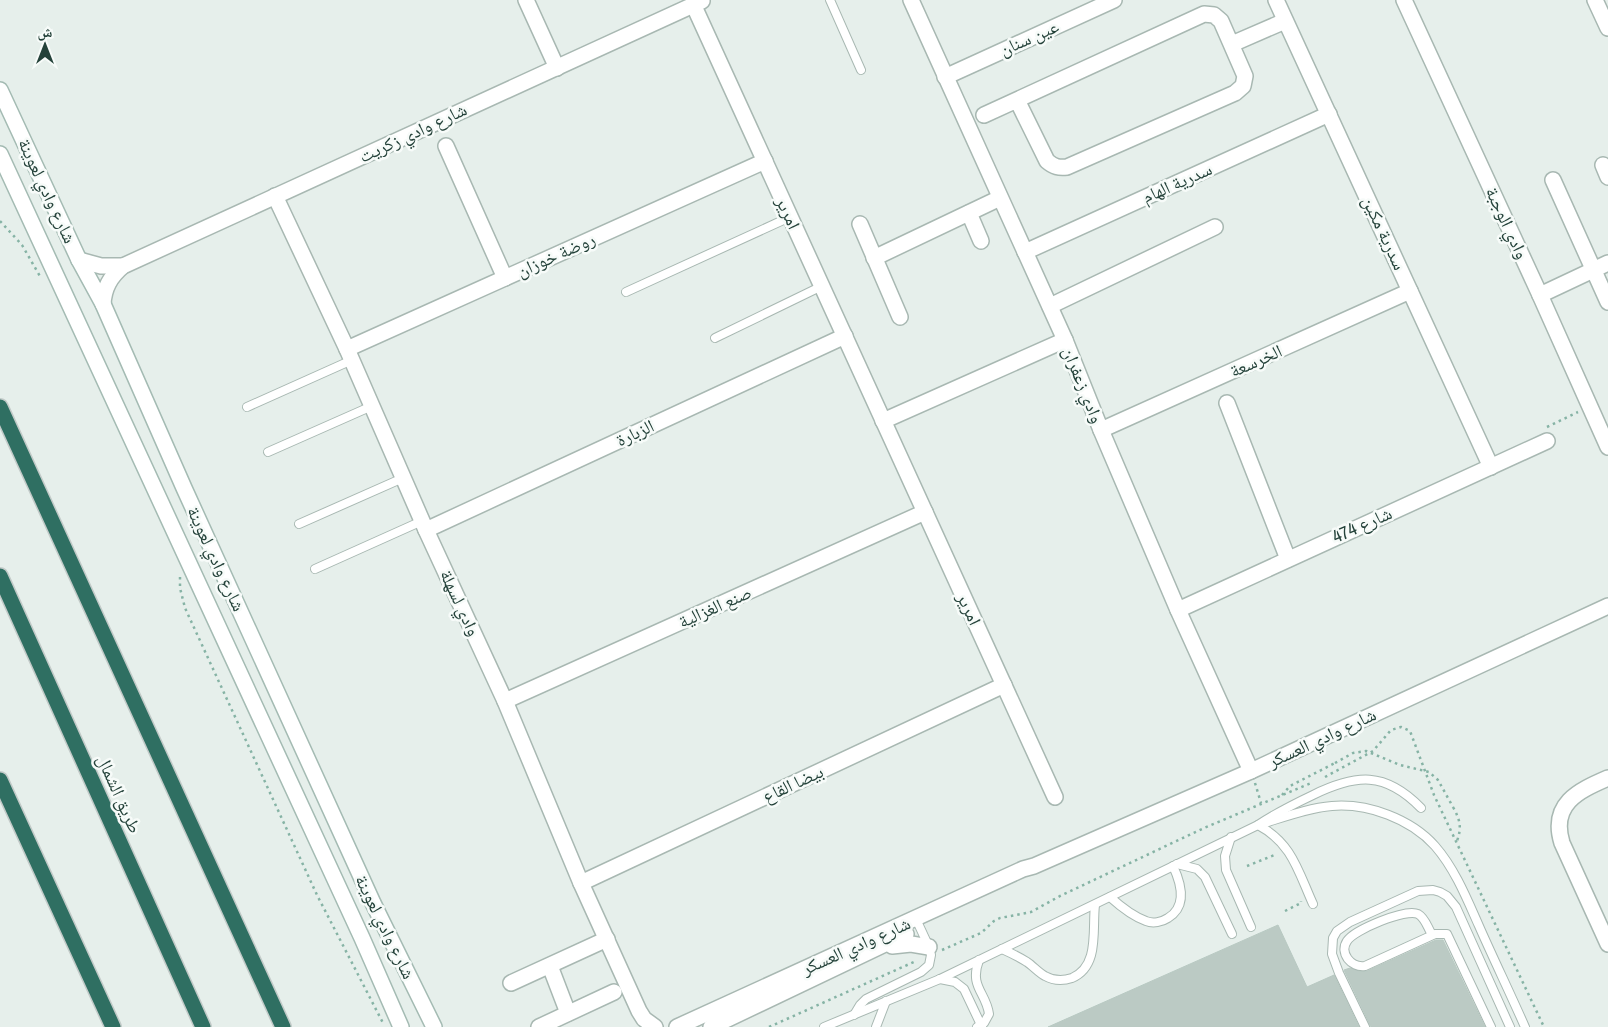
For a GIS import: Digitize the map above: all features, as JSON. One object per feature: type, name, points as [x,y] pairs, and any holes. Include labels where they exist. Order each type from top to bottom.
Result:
[{"type":"highway","points":[[0,407],[284,1027]]},
{"type":"highway","name":"طريق الشمال","points":[[0,576],[203,1027]]},
{"type":"highway","points":[[0,780],[113,1027]]},
{"type":"street","points":[[526,0],[557,68]]},
{"type":"street","name":"وادي زعفران","points":[[911,0],[1065,340],[1101,430],[1178,610],[1251,771]]},
{"type":"street","name":"عين سنان","points":[[945,77],[1114,0]]},
{"type":"street","name":"سدرية مكين","points":[[1276,0],[1491,467]]},
{"type":"street","name":"وادي الوجبة","points":[[1404,0],[1540,295],[1598,413],[1608,447]]},
{"type":"street","points":[[1595,0],[1608,28]]},
{"type":"street","name":"شارع وادي زكريت","points":[[103,304],[106,287],[110,279],[122,266],[698,2]]},
{"type":"street","name":"امرير","points":[[698,2],[790,217],[1055,797]]},
{"type":"street","points":[[984,115],[1204,14],[1218,17],[1222,21],[1245,76],[1245,81],[1240,90],[1067,167],[1057,167],[1048,161],[1017,100]]},
{"type":"street","points":[[1232,44],[1285,21]]},
{"type":"street","name":"شارع وادي لعوينة","points":[[0,90],[79,260],[103,304],[184,488],[373,903],[434,1027]]},
{"type":"street","name":"سدرية الهام","points":[[1025,252],[1329,114]]},
{"type":"street","points":[[446,146],[505,278]]},
{"type":"street","name":"شارع وادي لعوينة","points":[[0,154],[6,172],[401,1027]]},
{"type":"street","name":"روضة خوزان","points":[[349,354],[505,278],[765,161]]},
{"type":"street","points":[[1553,180],[1608,302]]},
{"type":"street","name":"وادي لسهلة","points":[[275,196],[349,354],[424,525],[505,701],[581,883],[639,1011],[644,1019],[655,1027]]},
{"type":"street","points":[[874,258],[1000,198]]},
{"type":"street","points":[[969,213],[981,241]]},
{"type":"street","points":[[860,224],[900,317]]},
{"type":"street","points":[[1050,306],[1215,227]]},
{"type":"street","name":"شارع وادي زكريت","points":[[79,260],[101,266],[122,266]]},
{"type":"street","points":[[1540,295],[1608,263]]},
{"type":"street","name":"الخرسعة","points":[[1101,430],[1410,291]]},
{"type":"street","name":"الزبارة","points":[[424,525],[845,336]]},
{"type":"street","points":[[884,421],[1065,340]]},
{"type":"street","points":[[1227,403],[1288,559]]},
{"type":"street","name":"شارع 474","points":[[1178,610],[1547,442]]},
{"type":"street","name":"صنع الغزالية","points":[[505,701],[925,512]]},
{"type":"street","name":"شارع وادي العسكر","points":[[677,1027],[1020,877],[1034,866],[1251,771],[1608,606]]},
{"type":"street","name":"بيضا القاع","points":[[581,883],[1004,685]]},
{"type":"street","points":[[1608,778],[1575,794],[1565,806],[1559,828],[1562,843],[1608,944]]},
{"type":"street","name":"شارع وادي العسكر","points":[[711,1027],[876,949],[918,923]]},
{"type":"street","points":[[511,984],[607,939]]},
{"type":"street","points":[[876,949],[905,944],[929,947]]},
{"type":"street","points":[[550,966],[568,1013]]},
{"type":"street","points":[[539,1027],[614,992]]},
{"type":"street","name":"وادي لسهلة","points":[[639,1011],[642,1027]]},
{"type":"lane","points":[[830,0],[861,70]]},
{"type":"lane","points":[[626,292],[790,217]]},
{"type":"lane","points":[[715,338],[822,286]]},
{"type":"lane","points":[[247,407],[349,354]]},
{"type":"lane","points":[[268,452],[372,406]]},
{"type":"lane","points":[[299,524],[403,478]]},
{"type":"lane","points":[[315,569],[424,525]]},
{"type":"lane","points":[[824,1027],[979,960],[1258,825],[1292,804],[1333,786],[1351,780],[1370,779],[1385,782],[1403,791],[1421,808]]},
{"type":"lane","points":[[1258,825],[1332,806],[1350,806],[1367,808],[1386,814],[1424,835],[1444,857],[1465,896],[1525,1027]]},
{"type":"lane","points":[[1258,825],[1277,836],[1288,851],[1313,904]]},
{"type":"lane","points":[[1231,837],[1225,856],[1226,870],[1251,927]]},
{"type":"lane","points":[[1110,897],[1129,913],[1146,921],[1160,922],[1166,920],[1176,912],[1182,900],[1175,865]]},
{"type":"lane","points":[[1175,865],[1197,869],[1205,877],[1232,934]]},
{"type":"lane","points":[[1365,1027],[1332,954],[1333,938],[1343,926],[1411,894],[1433,890],[1447,896],[1456,907],[1510,1027]]},
{"type":"lane","points":[[1002,949],[1025,961],[1045,976],[1056,980],[1078,975],[1092,957],[1095,904]]},
{"type":"lane","points":[[1431,933],[1416,913],[1403,913],[1354,934],[1346,944],[1345,953],[1353,964],[1365,966],[1436,934],[1447,934],[1491,1027]]},
{"type":"lane","points":[[854,1014],[866,999],[924,970],[930,962],[929,947],[918,923]]},
{"type":"lane","points":[[940,978],[955,982],[964,990],[980,1026],[987,1020],[989,1014],[976,980],[979,960]]},
{"type":"lane","points":[[876,1027],[886,1001]]},
{"type":"path","points":[[0,221],[22,245],[43,282]]},
{"type":"path","points":[[1547,442],[1542,429],[1598,413]]},
{"type":"path","points":[[179,570],[180,588],[185,608],[317,895],[384,1027]]},
{"type":"path","points":[[1281,796],[1284,790],[1290,786],[1353,753],[1366,751],[1400,765],[1429,772],[1438,780],[1460,822],[1457,841]]},
{"type":"path","points":[[1251,771],[1262,803]]},
{"type":"path","points":[[1247,866],[1277,853],[1281,861]]},
{"type":"path","points":[[1285,912],[1301,902],[1297,894]]},
{"type":"building","points":[[1278,925],[1307,987],[1334,975],[1359,1027],[1048,1027]]},
{"type":"building","points":[[1436,940],[1443,940],[1485,1027],[1371,1027],[1344,970],[1350,968],[1367,971]]}]
